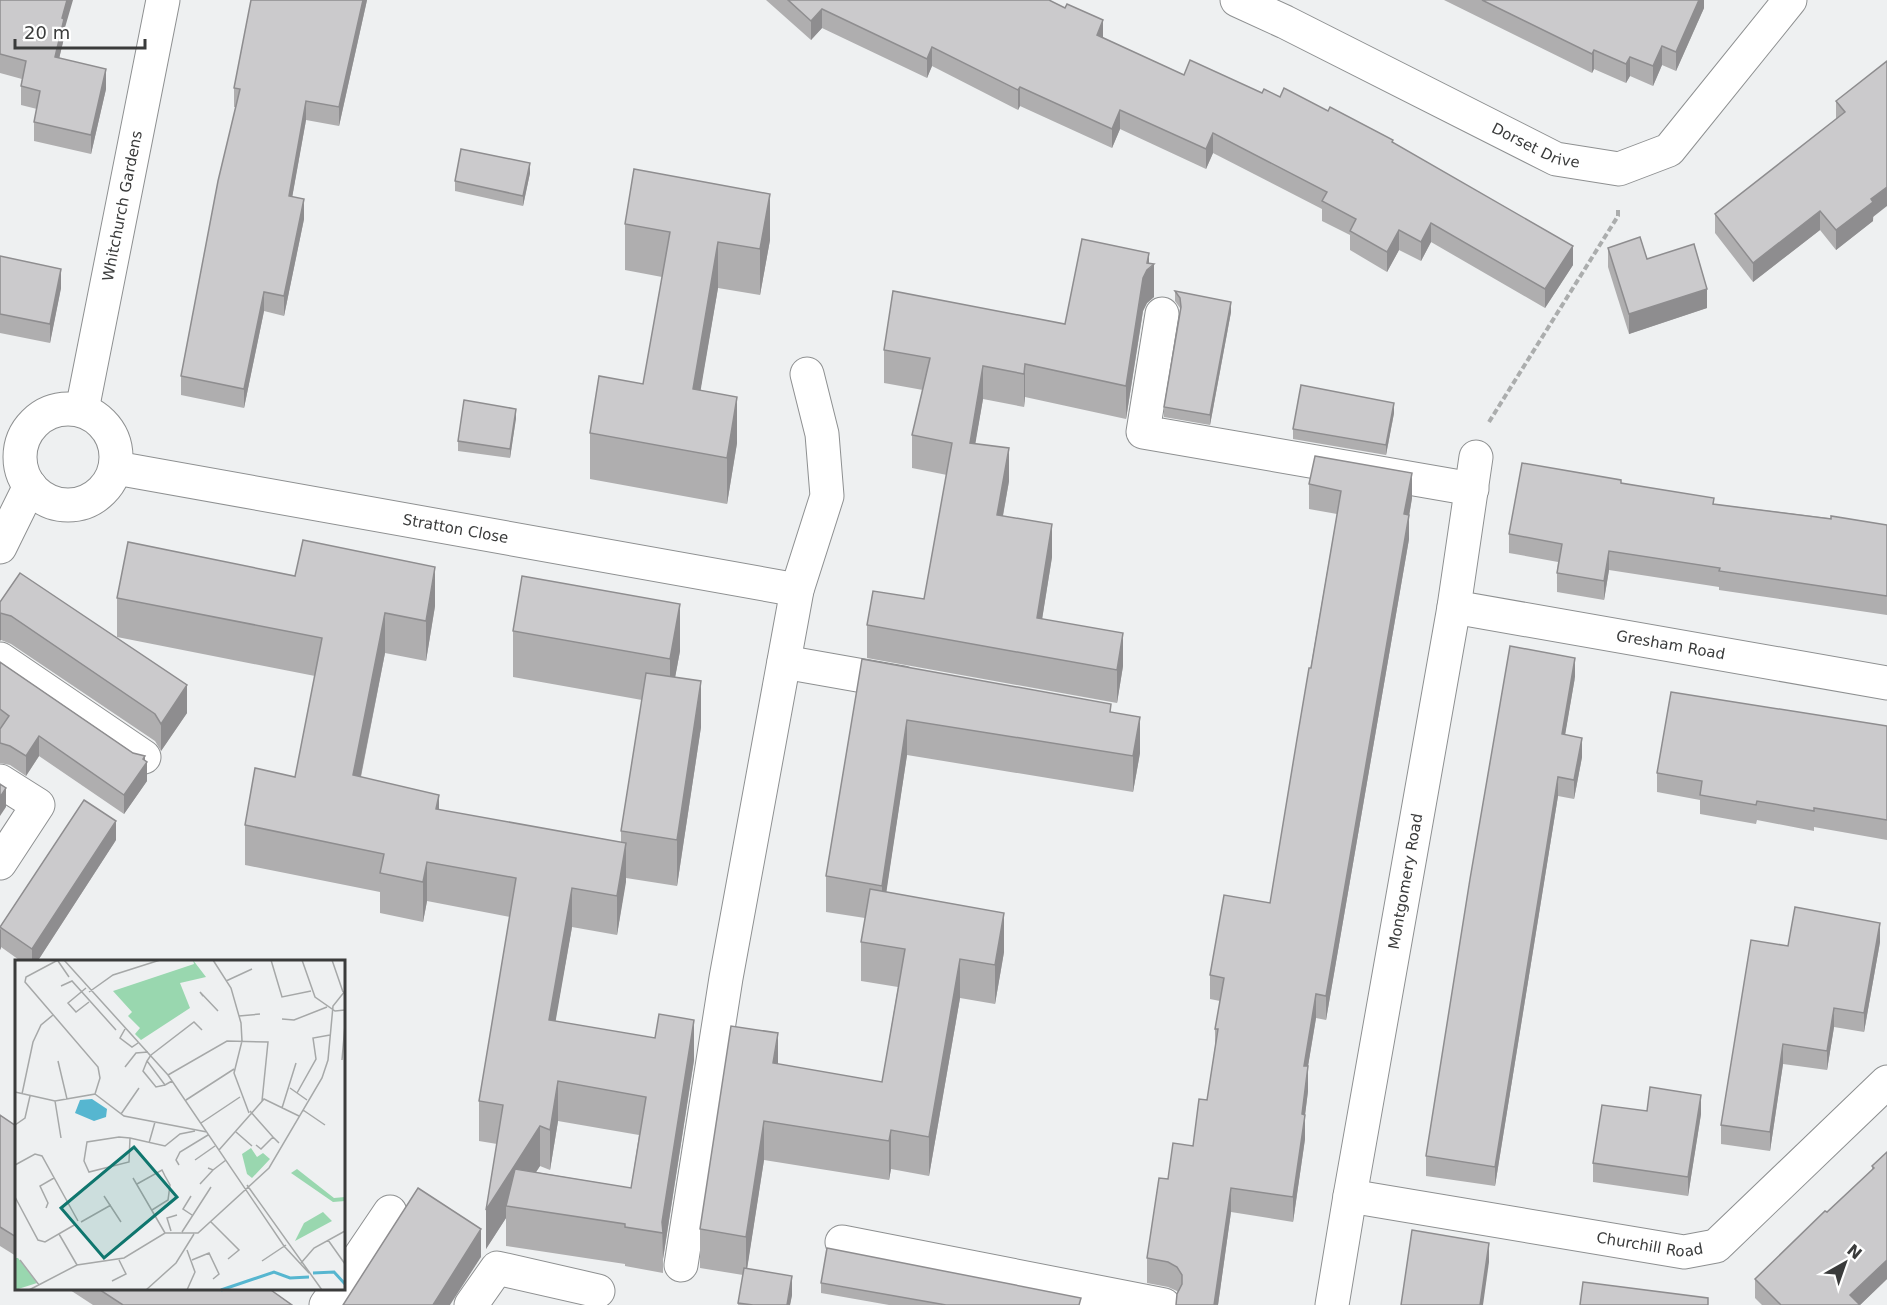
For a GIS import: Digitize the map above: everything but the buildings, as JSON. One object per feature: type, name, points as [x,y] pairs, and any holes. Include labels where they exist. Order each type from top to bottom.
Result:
[{"type":"street","name":"Whitchurch Gardens","points":[[82,410],[163,0]]},
{"type":"street","name":"Dorset Drive","points":[[1237,0],[1556,159],[1619,169],[1669,150],[1790,0]]},
{"type":"street","points":[[1162,314],[1143,432],[1474,473]]},
{"type":"street","points":[[681,1265],[726,978],[797,590],[827,496],[822,434],[807,374]]},
{"type":"street","points":[[82,410],[95,417],[114,439],[117,453],[116,468],[110,482],[100,494],[86,502],[71,505],[55,504],[41,497],[30,486],[22,472],[20,456],[11,439],[53,411],[82,410]]},
{"type":"street","name":"Stratton Close","points":[[116,468],[797,590]]},
{"type":"street","name":"Montgomery Road","points":[[1332,1305],[1454,607],[1474,473]]},
{"type":"street","points":[[0,547],[30,486]]},
{"type":"street","name":"Gresham Road","points":[[1454,607],[1887,683]]},
{"type":"street","points":[[0,659],[144,757]]},
{"type":"street","points":[[784,662],[936,689]]},
{"type":"street","points":[[0,781],[38,805],[0,863]]},
{"type":"street","name":"Churchill Road","points":[[1350,1196],[1684,1252],[1716,1246],[1887,1082]]},
{"type":"street","points":[[345,1279],[390,1212]]},
{"type":"street","points":[[842,1242],[1164,1305]]},
{"type":"street","points":[[471,1305],[496,1268],[598,1291]]},
{"type":"street","points":[[326,1305],[337,1290]]},
{"type":"path","points":[[1474,473],[1484,430],[1618,216],[1619,169]]}]
